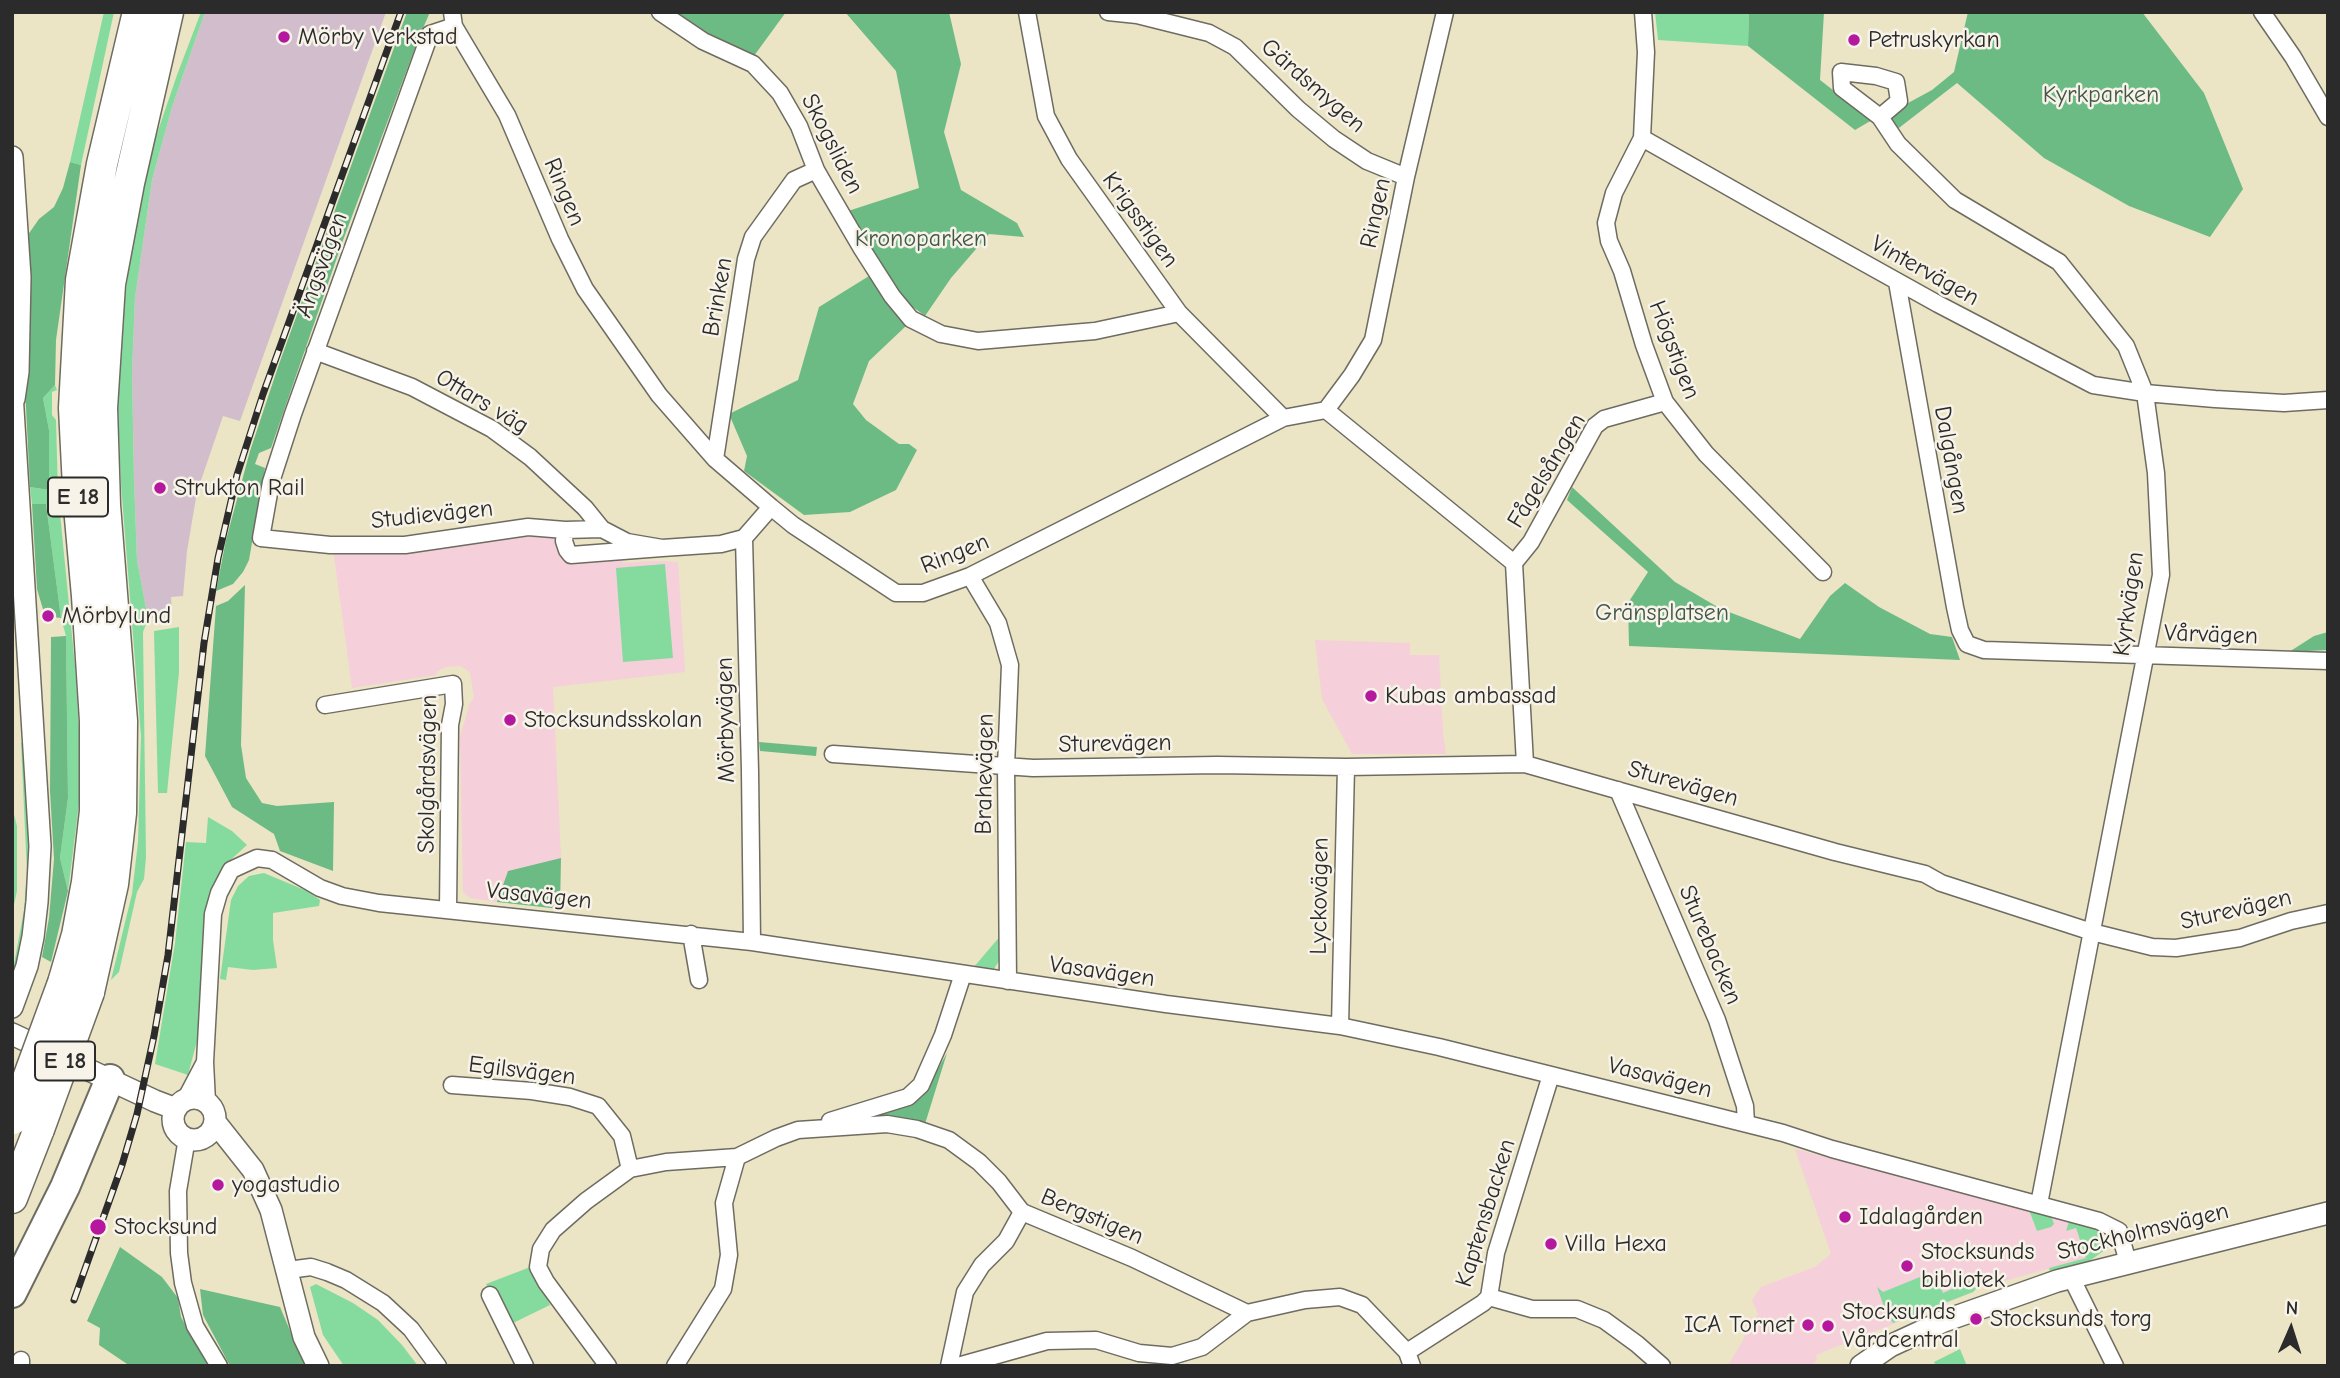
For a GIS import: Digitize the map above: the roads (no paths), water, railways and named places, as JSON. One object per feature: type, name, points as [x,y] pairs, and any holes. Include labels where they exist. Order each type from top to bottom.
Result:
[{"type":"highway","name":"E 18","points":[[76,988],[77,935],[88,881],[95,811],[95,721],[74,408],[81,281],[102,164],[138,12]]},
{"type":"highway","name":"E 18","points":[[12,1198],[22,1124],[76,988],[113,884],[121,813],[122,721],[105,505],[102,408],[110,284],[168,12]]},
{"type":"highway","points":[[141,129],[190,12]]},
{"type":"highway","points":[[12,1293],[65,1187],[110,1079]]},
{"type":"street","name":"Skogsliden","points":[[660,12],[703,41],[752,64],[781,95],[799,126],[816,170],[892,296],[911,319],[942,334],[978,341],[1082,332],[1179,313]]},
{"type":"street","name":"Krigsstigen","points":[[1027,12],[1046,116],[1069,159],[1179,313],[1283,418]]},
{"type":"street","name":"Gärdsmygen","points":[[1108,12],[1138,15],[1209,33],[1235,47],[1298,109],[1334,139],[1367,161],[1406,177]]},
{"type":"street","name":"Ringen","points":[[453,19],[507,116],[559,239],[585,289],[659,395],[715,459],[793,526],[896,593],[923,593],[970,576],[1283,418],[1325,411],[1373,341],[1406,177],[1445,12]]},
{"type":"street","points":[[1642,138],[1646,52],[1643,12]]},
{"type":"street","points":[[2262,12],[2293,57],[2328,117]]},
{"type":"street","name":"Ängsvägen","points":[[261,538],[271,482],[315,351],[430,34],[453,19]]},
{"type":"street","name":"Kyrkvägen","points":[[1880,117],[1898,144],[1955,200],[2059,262],[2126,346],[2145,393],[2156,473],[2161,575],[2039,1205]]},
{"type":"street","name":"Vintervägen","points":[[1642,138],[1897,282],[2093,385],[2145,393],[2284,402],[2328,400]]},
{"type":"street","name":"Högstigen","points":[[1642,138],[1614,193],[1606,223],[1609,241],[1622,271],[1644,345],[1665,402],[1706,454],[1823,572]]},
{"type":"street","points":[[12,157],[18,372],[13,396],[40,846],[33,937],[27,967],[12,1007]]},
{"type":"street","name":"Brinken","points":[[715,459],[746,259],[753,237],[794,180],[816,170]]},
{"type":"street","name":"Dalgången","points":[[1897,282],[1955,607],[1960,630],[1967,644]]},
{"type":"street","name":"Ottars väg","points":[[315,351],[412,387],[492,429],[530,457],[585,508],[602,529]]},
{"type":"street","name":"Fågelsången","points":[[1514,562],[1531,542],[1595,426],[1604,419],[1665,402]]},
{"type":"street","points":[[1325,411],[1514,562],[1525,764]]},
{"type":"street","points":[[744,538],[771,507]]},
{"type":"street","name":"Studievägen","points":[[261,538],[330,545],[405,545],[528,527],[602,529],[627,542],[662,548]]},
{"type":"street","name":"Studievägen","points":[[565,530],[564,541],[571,555],[721,544],[744,538]]},
{"type":"street","name":"Mörbyvägen","points":[[744,538],[751,783],[752,942]]},
{"type":"street","name":"Brahevägen","points":[[970,576],[998,623],[1010,665],[1006,767],[1009,981]]},
{"type":"street","name":"Vårvägen","points":[[1967,644],[1984,650],[2328,661]]},
{"type":"street","name":"Skolgårdsvägen","points":[[325,705],[453,684],[448,910]]},
{"type":"street","name":"Sturevägen","points":[[833,754],[1006,767],[1525,764],[1835,852],[1925,874],[1941,883],[2092,932],[2152,947],[2176,948],[2240,938],[2291,921],[2328,913]]},
{"type":"street","name":"Lyckovägen","points":[[1340,1026],[1346,767]]},
{"type":"street","name":"Sturebacken","points":[[1618,790],[1717,1020],[1745,1106],[1746,1123]]},
{"type":"street","name":"Vasavägen","points":[[211,1112],[205,1062],[213,914],[219,893],[231,870],[257,858],[272,860],[320,888],[342,896],[379,903],[752,942],[1009,981],[1340,1026],[1439,1047],[1746,1123],[2099,1221],[2119,1231],[2128,1262]]},
{"type":"street","points":[[691,934],[699,980]]},
{"type":"street","points":[[799,1130],[908,1097],[921,1085],[943,1035],[963,974]]},
{"type":"street","points":[[12,1034],[155,1101],[180,1104],[199,1098],[253,1170],[271,1210],[304,1337],[318,1366]]},
{"type":"street","name":"Vasavägen","points":[[180,1104],[205,1062]]},
{"type":"street","name":"Kaptensbacken","points":[[1410,1359],[1489,1297],[1496,1253],[1551,1075]]},
{"type":"street","name":"Egilsvägen","points":[[452,1085],[532,1091],[570,1097],[598,1106],[622,1136],[630,1169]]},
{"type":"street","points":[[180,1104],[173,1115],[176,1129],[187,1138],[204,1137],[209,1133],[211,1112]]},
{"type":"street","name":"Bergstigen","points":[[737,1157],[799,1130],[887,1124],[917,1129],[949,1140],[979,1162],[999,1182],[1022,1212],[1132,1258],[1247,1313]]},
{"type":"street","points":[[187,1138],[178,1191],[179,1253],[183,1283],[195,1326],[219,1366]]},
{"type":"street","points":[[608,1366],[546,1282],[538,1268],[536,1243],[630,1169],[666,1161],[737,1157],[724,1203],[729,1255],[723,1289],[675,1366]]},
{"type":"street","points":[[949,1366],[965,1292],[982,1265],[1006,1241],[1022,1212]]},
{"type":"street","name":"Stockholmsvägen","points":[[1861,1366],[1889,1346],[1944,1321],[2071,1278],[2328,1213]]},
{"type":"street","points":[[288,1270],[311,1267],[327,1272],[346,1280],[383,1303],[411,1329],[438,1366]]},
{"type":"street","points":[[2071,1278],[2115,1366]]},
{"type":"street","points":[[490,1295],[525,1366]]},
{"type":"street","points":[[958,1366],[1047,1341],[1096,1340],[1139,1353],[1172,1356],[1202,1347],[1247,1313],[1305,1300],[1340,1297],[1362,1305],[1410,1359]]},
{"type":"street","points":[[1489,1297],[1532,1308],[1577,1309],[1604,1320],[1662,1366]]},
{"type":"railway","points":[[74,1300],[122,1165],[137,1114],[154,1036],[168,955],[204,643],[218,558],[237,475],[263,394],[401,12]]},
{"type":"place","name":"Mörby Verkstad","points":[[284,37]]},
{"type":"place","name":"Petruskyrkan","points":[[1854,40]]},
{"type":"place","name":"Strukton Rail","points":[[160,488]]},
{"type":"place","name":"Mörbylund","points":[[48,616]]},
{"type":"place","name":"Kubas ambassad","points":[[1371,696]]},
{"type":"place","name":"Stocksundsskolan","points":[[510,720]]},
{"type":"place","name":"yogastudio","points":[[218,1185]]},
{"type":"place","name":"Idalagården","points":[[1845,1217]]},
{"type":"place","name":"Stocksund","points":[[98,1227]]},
{"type":"place","name":"Villa Hexa","points":[[1551,1244]]},
{"type":"place","name":"Stocksunds bibliotek","points":[[1907,1266]]},
{"type":"place","name":"Stocksunds torg","points":[[1976,1319]]},
{"type":"place","name":"ICA Tornet","points":[[1808,1325]]},
{"type":"place","name":"Stocksunds Vårdcentral","points":[[1828,1326]]},
{"type":"park label","name":"Kyrkparken","points":[[2101,95]]},
{"type":"park label","name":"Kronoparken","points":[[921,239]]},
{"type":"park label","name":"Gränsplatsen","points":[[1662,613]]}]
